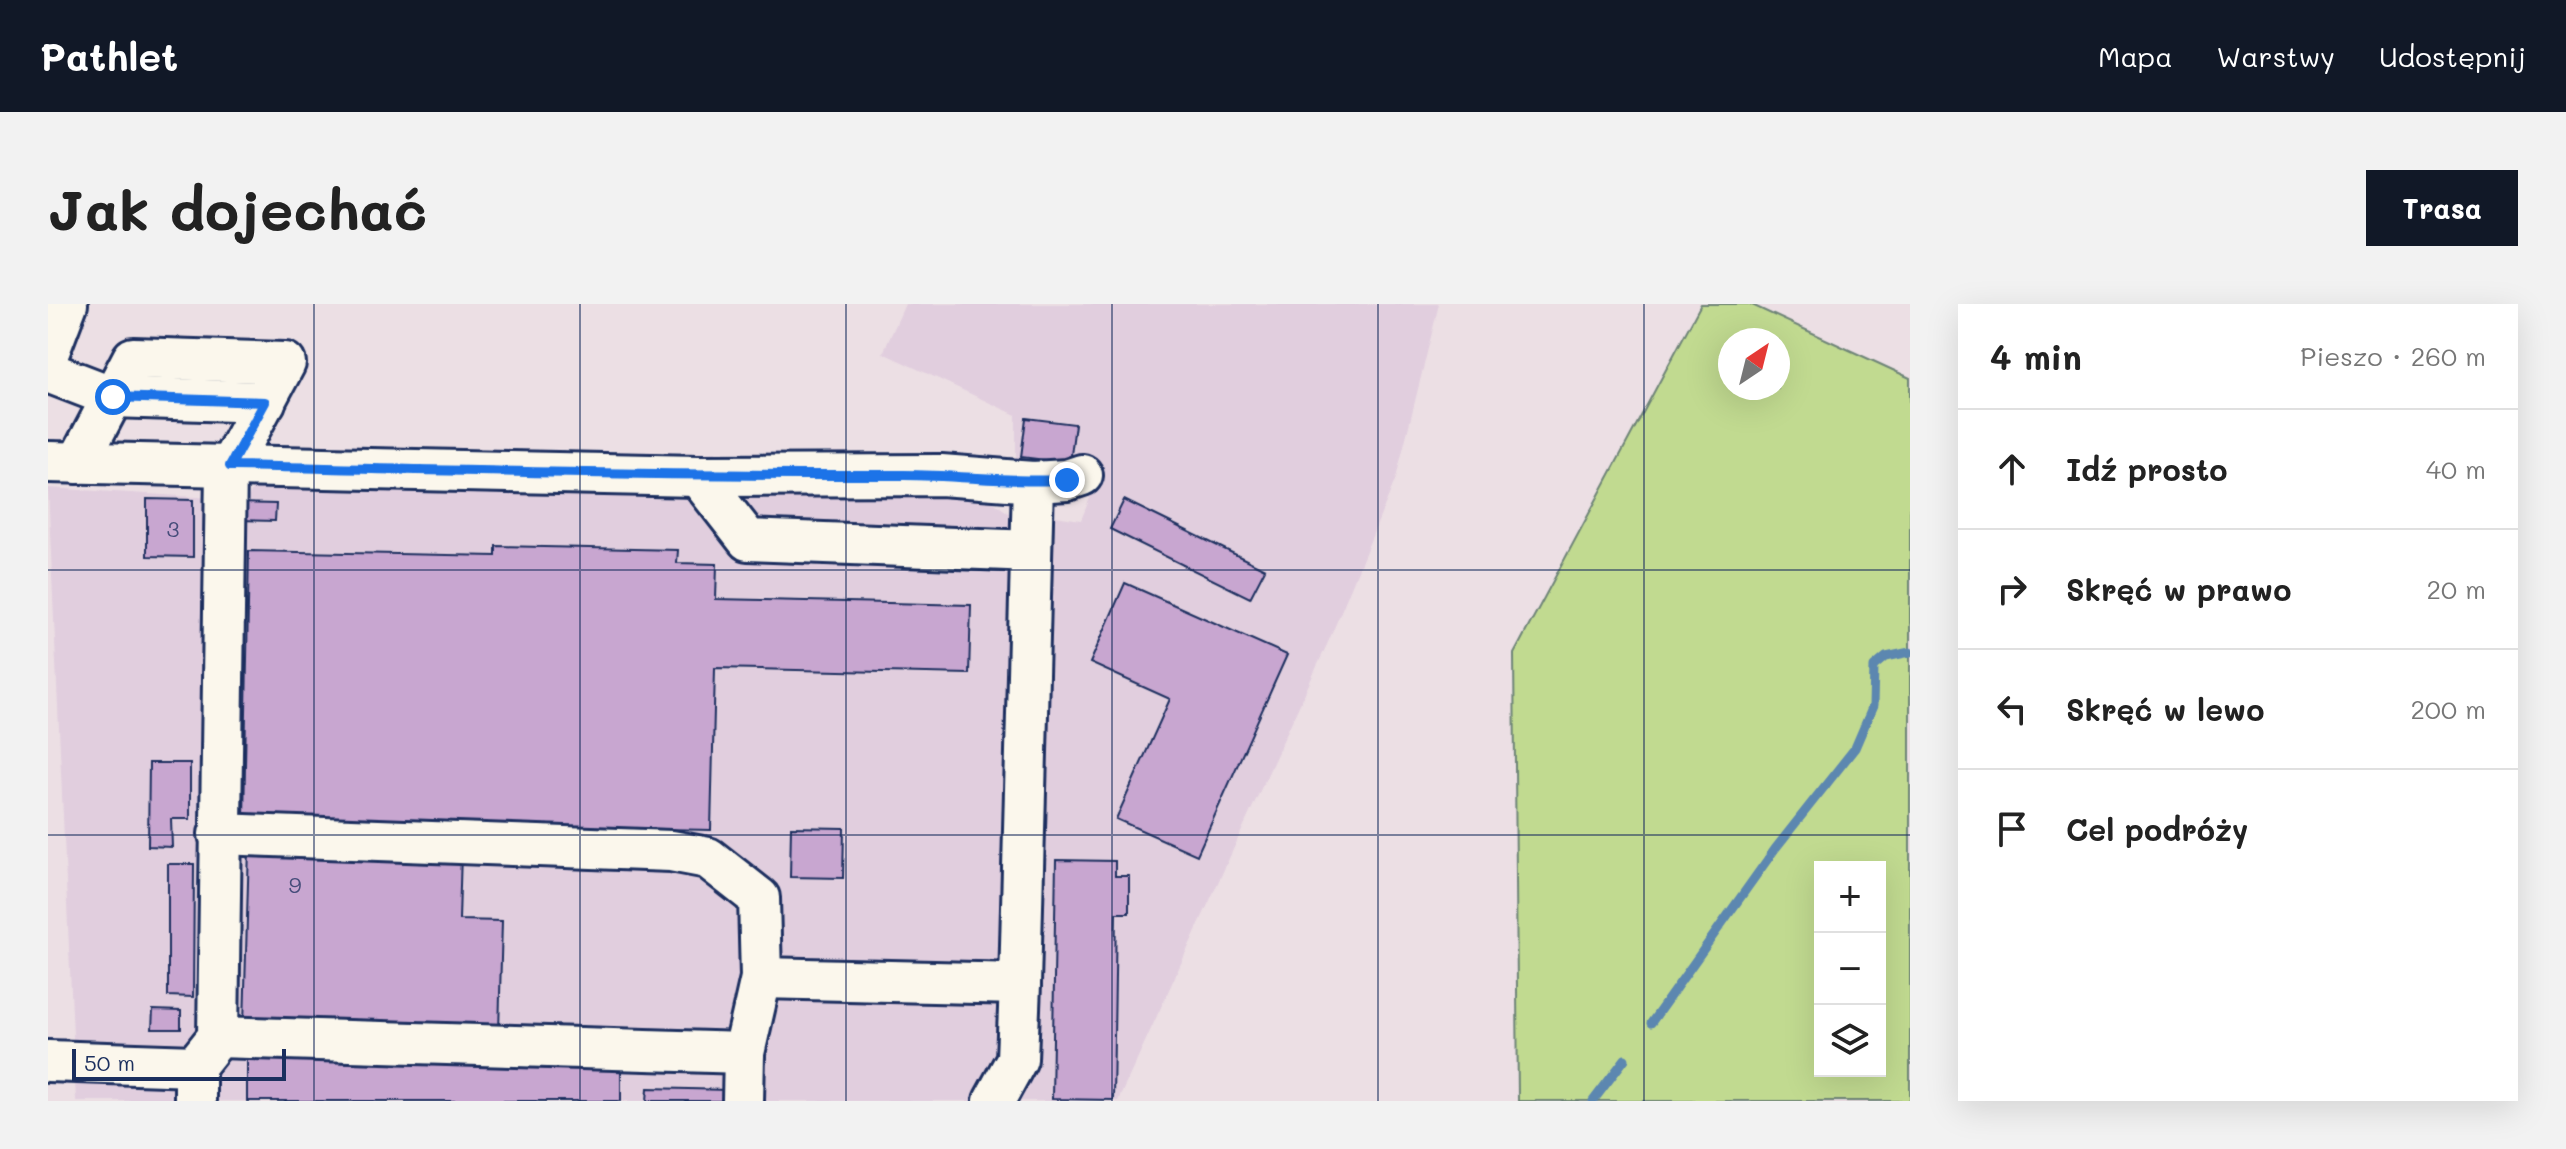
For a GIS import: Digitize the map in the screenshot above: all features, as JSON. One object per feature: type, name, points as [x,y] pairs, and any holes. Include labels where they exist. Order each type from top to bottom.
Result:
[{"type":"street","points":[[48,354],[67,304]]},
{"type":"street","points":[[63,463],[113,397],[133,358],[285,363],[228,467],[219,834],[203,1068]]},
{"type":"street","points":[[48,372],[113,397]]},
{"type":"street","points":[[63,463],[698,476],[941,475],[1033,482],[1067,480],[1082,475]]},
{"type":"street","points":[[698,476],[748,540],[1031,551]]},
{"type":"street","points":[[994,1101],[1017,1059],[1033,482]]},
{"type":"street","points":[[219,834],[671,851],[708,858],[759,898],[761,978],[744,1053],[743,1101]]},
{"type":"street","points":[[761,978],[1020,984]]},
{"type":"street","points":[[48,1061],[203,1068],[744,1053]]},
{"type":"shaded area","points":[[905,304],[1439,304],[1396,478],[1330,638],[1118,1101],[76,1101],[48,488],[213,498],[237,520],[257,480],[981,493],[1011,515],[1046,521],[1049,515],[1081,520],[1090,498],[1083,491],[1073,467],[1016,460],[1016,415],[883,353]]},
{"type":"green space","points":[[1701,304],[1750,304],[1910,378],[1910,1101],[1518,1101],[1514,654]]},
{"type":"building","points":[[1026,418],[1075,424],[1070,463],[1021,457]]},
{"type":"building","points":[[147,499],[193,500],[193,557],[147,556]]},
{"type":"building","points":[[1124,500],[1265,569],[1250,598],[1110,529]]},
{"type":"building","points":[[240,503],[276,504],[275,521],[240,520]]},
{"type":"building","points":[[496,546],[678,550],[677,563],[717,564],[716,599],[971,605],[969,674],[715,668],[711,830],[244,820],[249,551],[496,556]]},
{"type":"building","points":[[1125,583],[1287,655],[1197,855],[1116,819],[1170,699],[1090,663]]},
{"type":"building","points":[[149,763],[190,763],[190,819],[171,819],[172,847],[148,846]]},
{"type":"building","points":[[791,827],[844,828],[843,878],[790,877]]},
{"type":"building","points":[[249,847],[461,852],[459,920],[502,921],[499,1032],[244,1025]]},
{"type":"building","points":[[1056,860],[1115,861],[1115,876],[1129,876],[1129,913],[1116,913],[1113,1100],[1052,1099]]},
{"type":"building","points":[[168,864],[194,864],[193,997],[168,996]]},
{"type":"building","points":[[153,1010],[181,1011],[181,1029],[152,1029]]},
{"type":"building","points":[[247,1050],[621,1052],[621,1101],[247,1101]]},
{"type":"building","points":[[648,1088],[728,1090],[727,1101],[647,1101]]},
{"type":"waterway","points":[[1651,1023],[1775,849],[1855,748],[1873,706],[1874,667],[1886,657],[1910,652]]},
{"type":"waterway","points":[[1593,1101],[1625,1059]]},
{"type":"route","points":[[113,397],[265,402],[230,466],[698,476],[941,475],[1033,482],[1067,480]]}]
